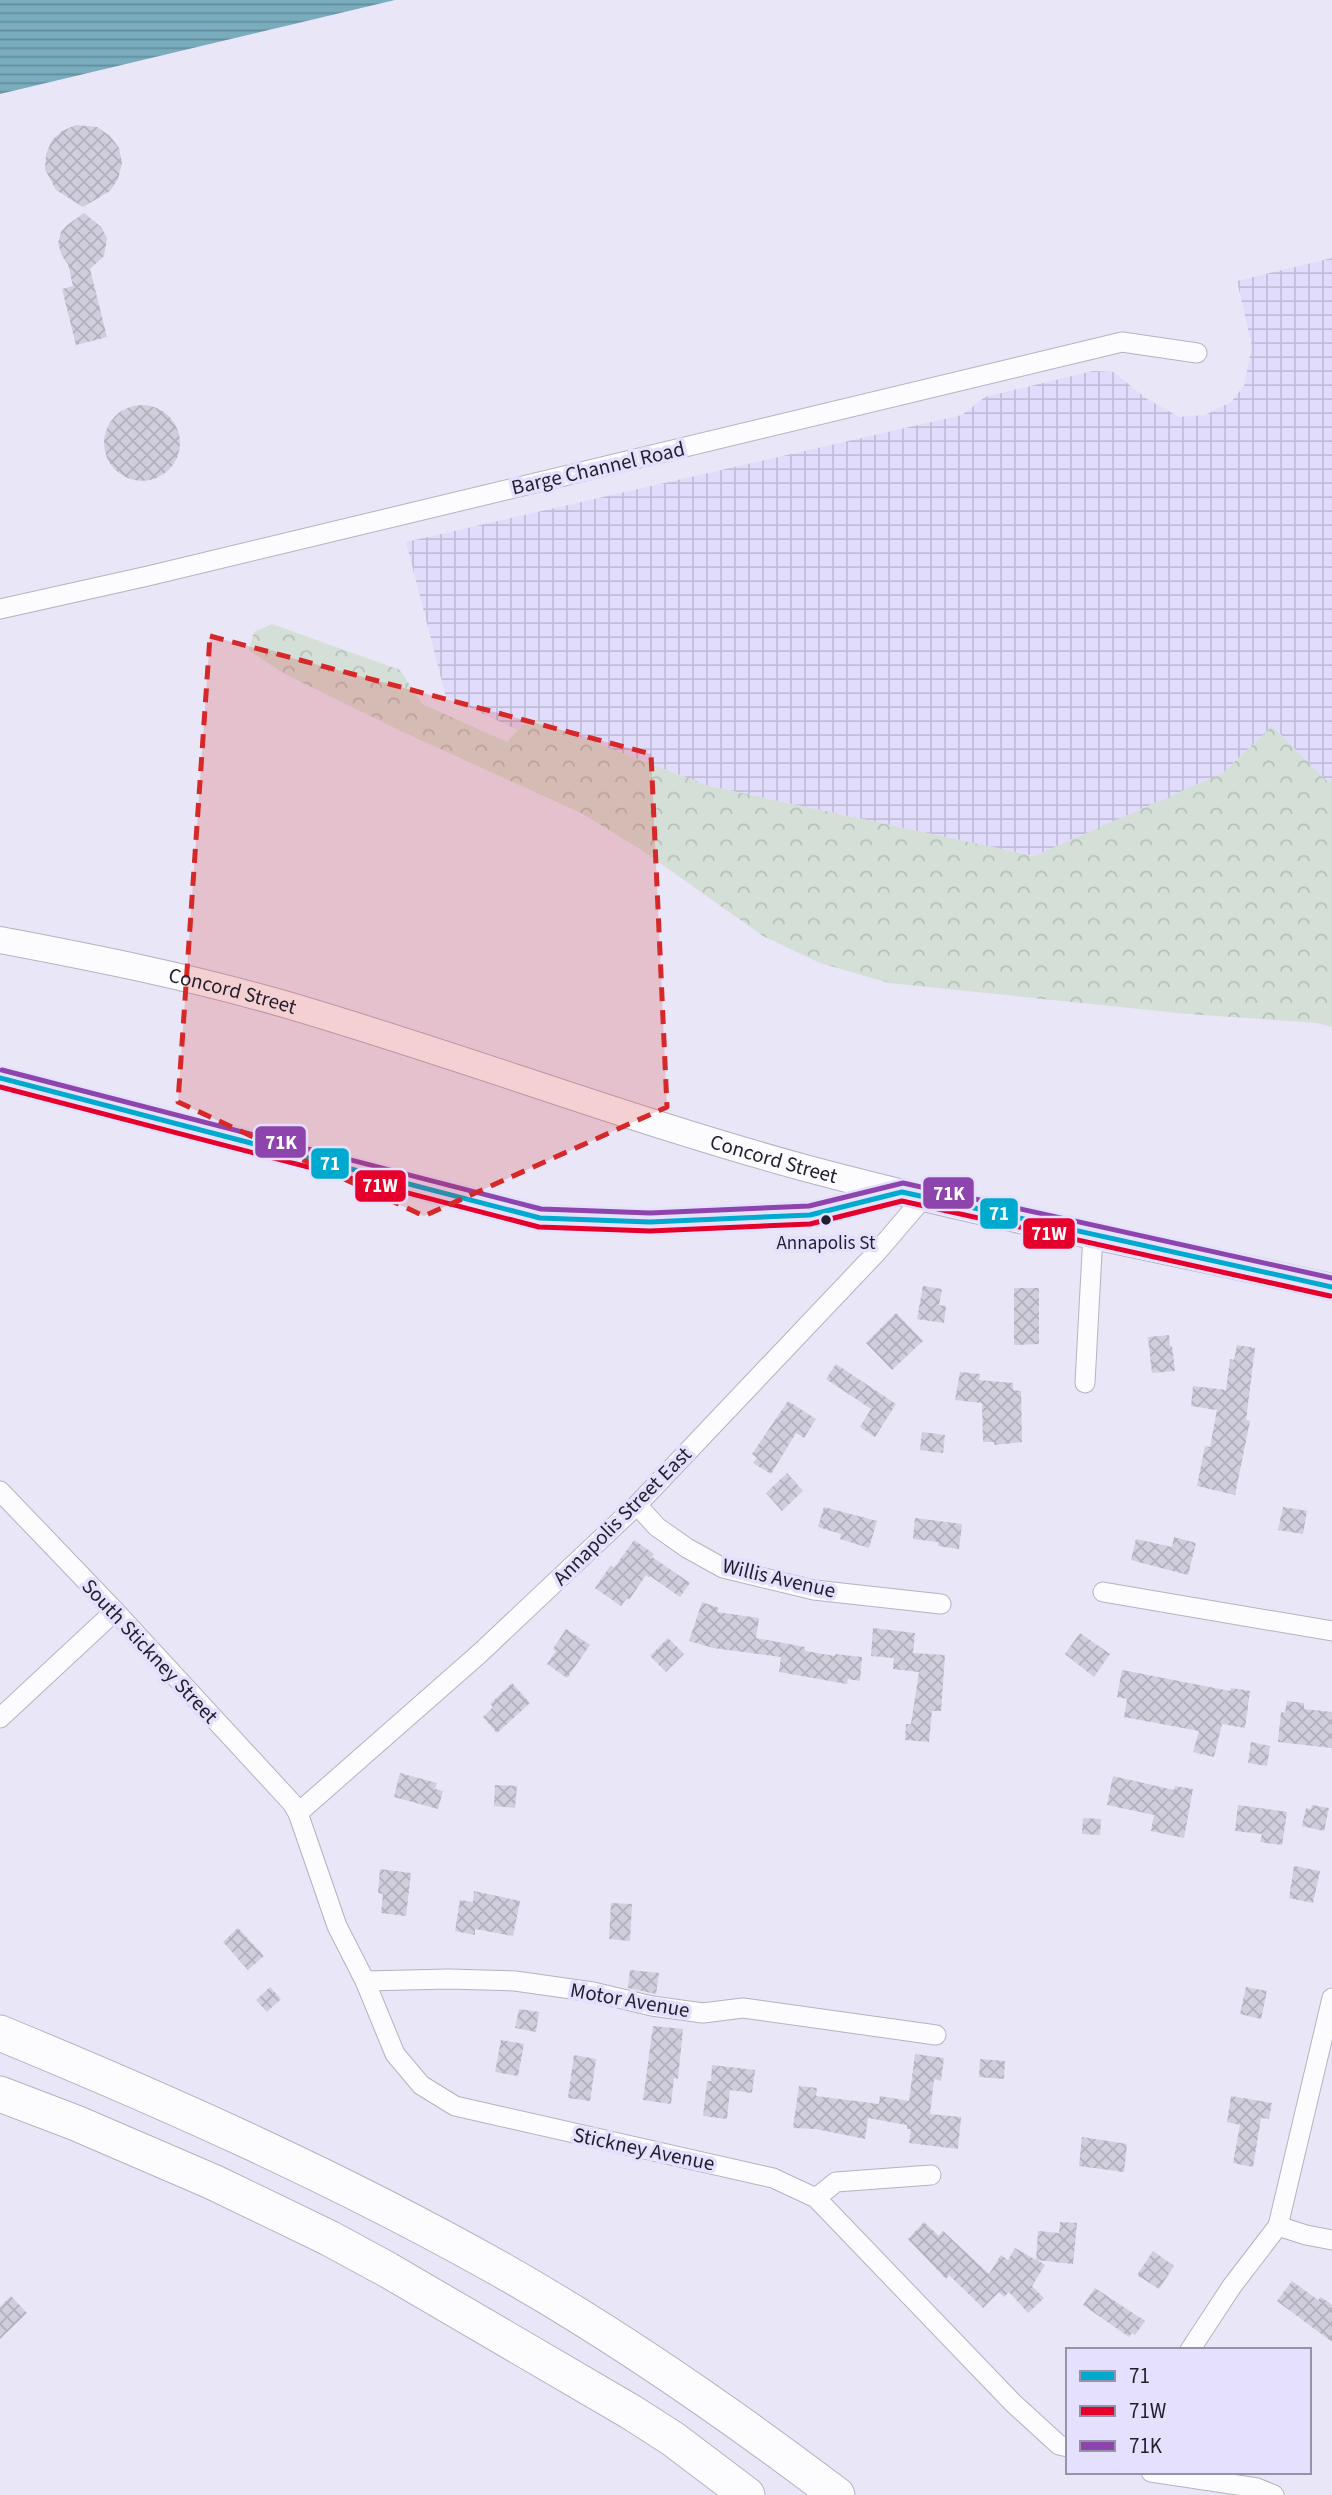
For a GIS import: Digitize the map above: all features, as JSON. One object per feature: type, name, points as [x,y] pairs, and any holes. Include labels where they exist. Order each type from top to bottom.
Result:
[{"type":"highway","points":[[0,2034],[112,2079],[358,2193],[499,2269],[630,2348],[837,2495]]},
{"type":"highway","points":[[0,2094],[76,2123],[257,2203],[388,2270],[631,2412],[673,2439],[747,2495]]},
{"type":"main road","name":"Concord Street","points":[[0,940],[134,965],[284,1004],[636,1117],[806,1168],[913,1195]]},
{"type":"main road","points":[[913,1195],[1332,1287]]},
{"type":"street","name":"Barge Channel Road","points":[[0,610],[1122,342],[1197,353]]},
{"type":"street","name":"Concord Street","points":[[0,1078],[540,1218],[650,1222],[810,1215],[913,1195]]},
{"type":"street","name":"Annapolis Street East","points":[[298,1813],[479,1654],[637,1505],[877,1252],[913,1195]]},
{"type":"street","points":[[1085,1384],[1093,1234]]},
{"type":"street","name":"South Stickney Street","points":[[0,1491],[115,1611],[292,1803],[298,1813]]},
{"type":"street","name":"Willis Avenue","points":[[637,1505],[657,1527],[723,1568],[814,1590],[941,1604]]},
{"type":"street","points":[[1103,1592],[1332,1631]]},
{"type":"street","points":[[0,1718],[115,1611]]},
{"type":"street","name":"Stickney Avenue","points":[[298,1813],[337,1926],[366,1982],[395,2054],[421,2085],[455,2106],[773,2178],[816,2197],[1013,2403],[1059,2445],[1066,2447]]},
{"type":"street","name":"Motor Avenue","points":[[366,1982],[449,1979],[515,1981],[593,1992],[652,2006],[703,2013],[743,2008],[936,2035]]},
{"type":"street","points":[[1191,2348],[1232,2286],[1278,2226],[1332,1998]]},
{"type":"street","points":[[816,2197],[836,2182],[931,2175]]},
{"type":"street","points":[[1278,2226],[1332,2240]]},
{"type":"street","points":[[1163,2474],[1257,2488],[1274,2495]]},
{"type":"highlighted area","points":[[210,636],[651,754],[667,1107],[424,1216],[178,1102]]},
{"type":"shaded area","points":[[1332,258],[1332,778],[1328,782],[1272,726],[1223,773],[1034,856],[709,786],[529,718],[518,730],[446,697],[406,542],[962,415],[985,397],[1093,371],[1113,372],[1147,399],[1179,417],[1205,415],[1231,402],[1244,386],[1252,346],[1237,281]]},
{"type":"green space","points":[[272,624],[400,670],[422,704],[507,742],[529,718],[709,786],[1034,856],[1223,773],[1272,726],[1328,782],[1332,778],[1332,1027],[1317,1023],[1188,1014],[889,983],[820,963],[763,936],[640,849],[581,813],[403,732],[283,673],[249,650],[254,632]]},
{"type":"water","points":[[0,0],[395,0],[0,94]]},
{"type":"building","points":[[76,125],[97,127],[110,136],[119,148],[122,163],[118,179],[110,191],[83,207],[56,190],[45,169],[46,154],[52,140],[62,131]]},
{"type":"building","points":[[84,213],[101,227],[107,238],[104,256],[90,269],[107,337],[76,345],[62,289],[73,286],[68,264],[58,243],[66,226]]},
{"type":"building","points":[[135,405],[149,405],[163,411],[174,422],[180,443],[177,458],[169,470],[149,481],[135,481],[121,475],[110,464],[104,450],[104,436],[110,422],[121,411]]},
{"type":"building","points":[[923,1286],[942,1289],[939,1305],[946,1306],[944,1323],[917,1319]]},
{"type":"building","points":[[1014,1288],[1039,1288],[1039,1344],[1014,1345]]},
{"type":"building","points":[[896,1313],[923,1341],[892,1370],[866,1343]]},
{"type":"building","points":[[1169,1335],[1175,1371],[1152,1373],[1148,1337]]},
{"type":"building","points":[[1237,1345],[1255,1348],[1246,1420],[1250,1421],[1235,1495],[1197,1486],[1205,1446],[1210,1447],[1217,1410],[1191,1406],[1193,1386],[1226,1390],[1230,1359],[1234,1360]]},
{"type":"building","points":[[836,1364],[896,1404],[875,1437],[860,1427],[871,1409],[826,1379]]},
{"type":"building","points":[[960,1372],[980,1374],[979,1380],[1013,1383],[1013,1390],[1021,1391],[1022,1442],[994,1445],[994,1442],[983,1442],[982,1403],[955,1400]]},
{"type":"building","points":[[788,1401],[816,1419],[804,1438],[796,1433],[771,1474],[753,1463],[757,1458],[752,1454]]},
{"type":"building","points":[[922,1432],[945,1435],[943,1453],[920,1450]]},
{"type":"building","points":[[787,1473],[803,1491],[782,1511],[766,1493]]},
{"type":"building","points":[[824,1507],[877,1521],[869,1548],[840,1539],[841,1534],[818,1527]]},
{"type":"building","points":[[1283,1507],[1307,1511],[1303,1534],[1278,1530]]},
{"type":"building","points":[[915,1518],[962,1524],[959,1549],[938,1546],[938,1542],[913,1539]]},
{"type":"building","points":[[1174,1537],[1196,1543],[1188,1575],[1131,1560],[1136,1539],[1172,1547]]},
{"type":"building","points":[[634,1540],[654,1554],[652,1557],[690,1583],[680,1597],[646,1575],[629,1600],[627,1598],[621,1606],[595,1588],[611,1565],[614,1568]]},
{"type":"building","points":[[702,1602],[719,1608],[717,1612],[759,1618],[756,1638],[805,1647],[805,1651],[862,1657],[860,1681],[848,1679],[847,1684],[779,1672],[781,1657],[713,1648],[689,1641]]},
{"type":"building","points":[[873,1628],[915,1633],[913,1653],[945,1655],[941,1711],[932,1711],[929,1742],[905,1740],[906,1724],[911,1724],[919,1672],[893,1669],[894,1658],[871,1656]]},
{"type":"building","points":[[566,1629],[590,1645],[567,1678],[547,1664]]},
{"type":"building","points":[[1080,1633],[1110,1654],[1094,1677],[1065,1654]]},
{"type":"building","points":[[668,1638],[684,1654],[666,1672],[650,1656]]},
{"type":"building","points":[[1122,1670],[1230,1691],[1231,1688],[1250,1691],[1245,1728],[1222,1724],[1214,1757],[1193,1752],[1199,1731],[1124,1717],[1127,1699],[1117,1697]]},
{"type":"building","points":[[512,1683],[530,1703],[497,1733],[483,1717],[493,1707],[490,1704]]},
{"type":"building","points":[[1287,1701],[1304,1703],[1304,1709],[1332,1712],[1332,1748],[1278,1742],[1281,1712],[1285,1713]]},
{"type":"building","points":[[1251,1742],[1270,1746],[1267,1766],[1248,1763]]},
{"type":"building","points":[[400,1773],[437,1783],[435,1789],[443,1791],[438,1809],[394,1797]]},
{"type":"building","points":[[1113,1776],[1174,1790],[1175,1786],[1193,1789],[1184,1838],[1151,1831],[1154,1815],[1107,1805]]},
{"type":"building","points":[[495,1785],[517,1786],[515,1808],[494,1806]]},
{"type":"building","points":[[1238,1805],[1287,1812],[1282,1845],[1260,1842],[1262,1834],[1235,1831]]},
{"type":"building","points":[[1312,1805],[1329,1808],[1324,1831],[1302,1826],[1306,1808],[1311,1809]]},
{"type":"building","points":[[1083,1818],[1101,1819],[1100,1835],[1082,1834]]},
{"type":"building","points":[[1294,1866],[1320,1871],[1313,1903],[1289,1898]]},
{"type":"building","points":[[380,1869],[411,1873],[406,1916],[381,1913],[383,1894],[378,1893]]},
{"type":"building","points":[[474,1891],[520,1901],[513,1936],[475,1929],[475,1935],[455,1931],[460,1900],[473,1902]]},
{"type":"building","points":[[611,1903],[632,1904],[630,1941],[609,1939]]},
{"type":"building","points":[[238,1928],[264,1956],[248,1970],[223,1942]]},
{"type":"building","points":[[630,1970],[659,1973],[656,1994],[628,1988]]},
{"type":"building","points":[[270,1987],[281,1999],[267,2012],[256,2000]]},
{"type":"building","points":[[1246,1987],[1267,1991],[1261,2019],[1240,2014]]},
{"type":"building","points":[[519,2009],[539,2012],[536,2032],[515,2028]]},
{"type":"building","points":[[653,2026],[683,2029],[678,2079],[674,2078],[671,2104],[643,2100]]},
{"type":"building","points":[[501,2040],[524,2044],[518,2076],[495,2072]]},
{"type":"building","points":[[915,2054],[944,2058],[941,2081],[934,2079],[930,2114],[961,2117],[958,2149],[909,2143],[911,2129],[907,2129],[907,2125],[868,2118],[865,2139],[816,2129],[793,2128],[799,2086],[817,2088],[816,2096],[879,2104],[880,2096],[909,2101]]},
{"type":"building","points":[[574,2055],[596,2059],[590,2101],[568,2098]]},
{"type":"building","points":[[980,2059],[1005,2061],[1004,2079],[979,2077]]},
{"type":"building","points":[[712,2065],[755,2070],[752,2093],[730,2090],[727,2119],[703,2116],[707,2081],[711,2081]]},
{"type":"building","points":[[1231,2096],[1272,2103],[1269,2119],[1261,2118],[1253,2167],[1233,2163],[1240,2125],[1227,2122]]},
{"type":"building","points":[[1082,2137],[1127,2144],[1124,2172],[1079,2166]]},
{"type":"building","points":[[924,2222],[939,2236],[943,2231],[989,2274],[1001,2255],[1008,2260],[1015,2248],[1036,2260],[1038,2231],[1059,2233],[1060,2222],[1077,2223],[1073,2264],[1037,2260],[1045,2265],[1032,2286],[1044,2298],[1028,2313],[1009,2292],[1004,2297],[999,2292],[983,2308],[949,2275],[946,2279],[908,2239]]},
{"type":"building","points":[[1153,2251],[1174,2266],[1159,2289],[1137,2275]]},
{"type":"building","points":[[1292,2281],[1318,2300],[1321,2297],[1332,2305],[1332,2342],[1277,2301]]},
{"type":"building","points":[[1095,2288],[1145,2321],[1135,2335],[1132,2333],[1129,2337],[1083,2305]]},
{"type":"building","points":[[11,2296],[27,2313],[0,2339],[0,2307]]},
{"type":"transit line","name":"71K","points":[[2,1070],[541,1209],[650,1213],[809,1206],[903,1183],[1332,1278]]},
{"type":"transit line","name":"71","points":[[0,1078],[540,1218],[650,1222],[810,1215],[902,1192],[1332,1287]]},
{"type":"transit line","name":"71W","points":[[0,1087],[539,1227],[650,1231],[810,1224],[902,1201],[1330,1296]]},
{"type":"place","name":"Annapolis St","points":[[826,1220]]}]
